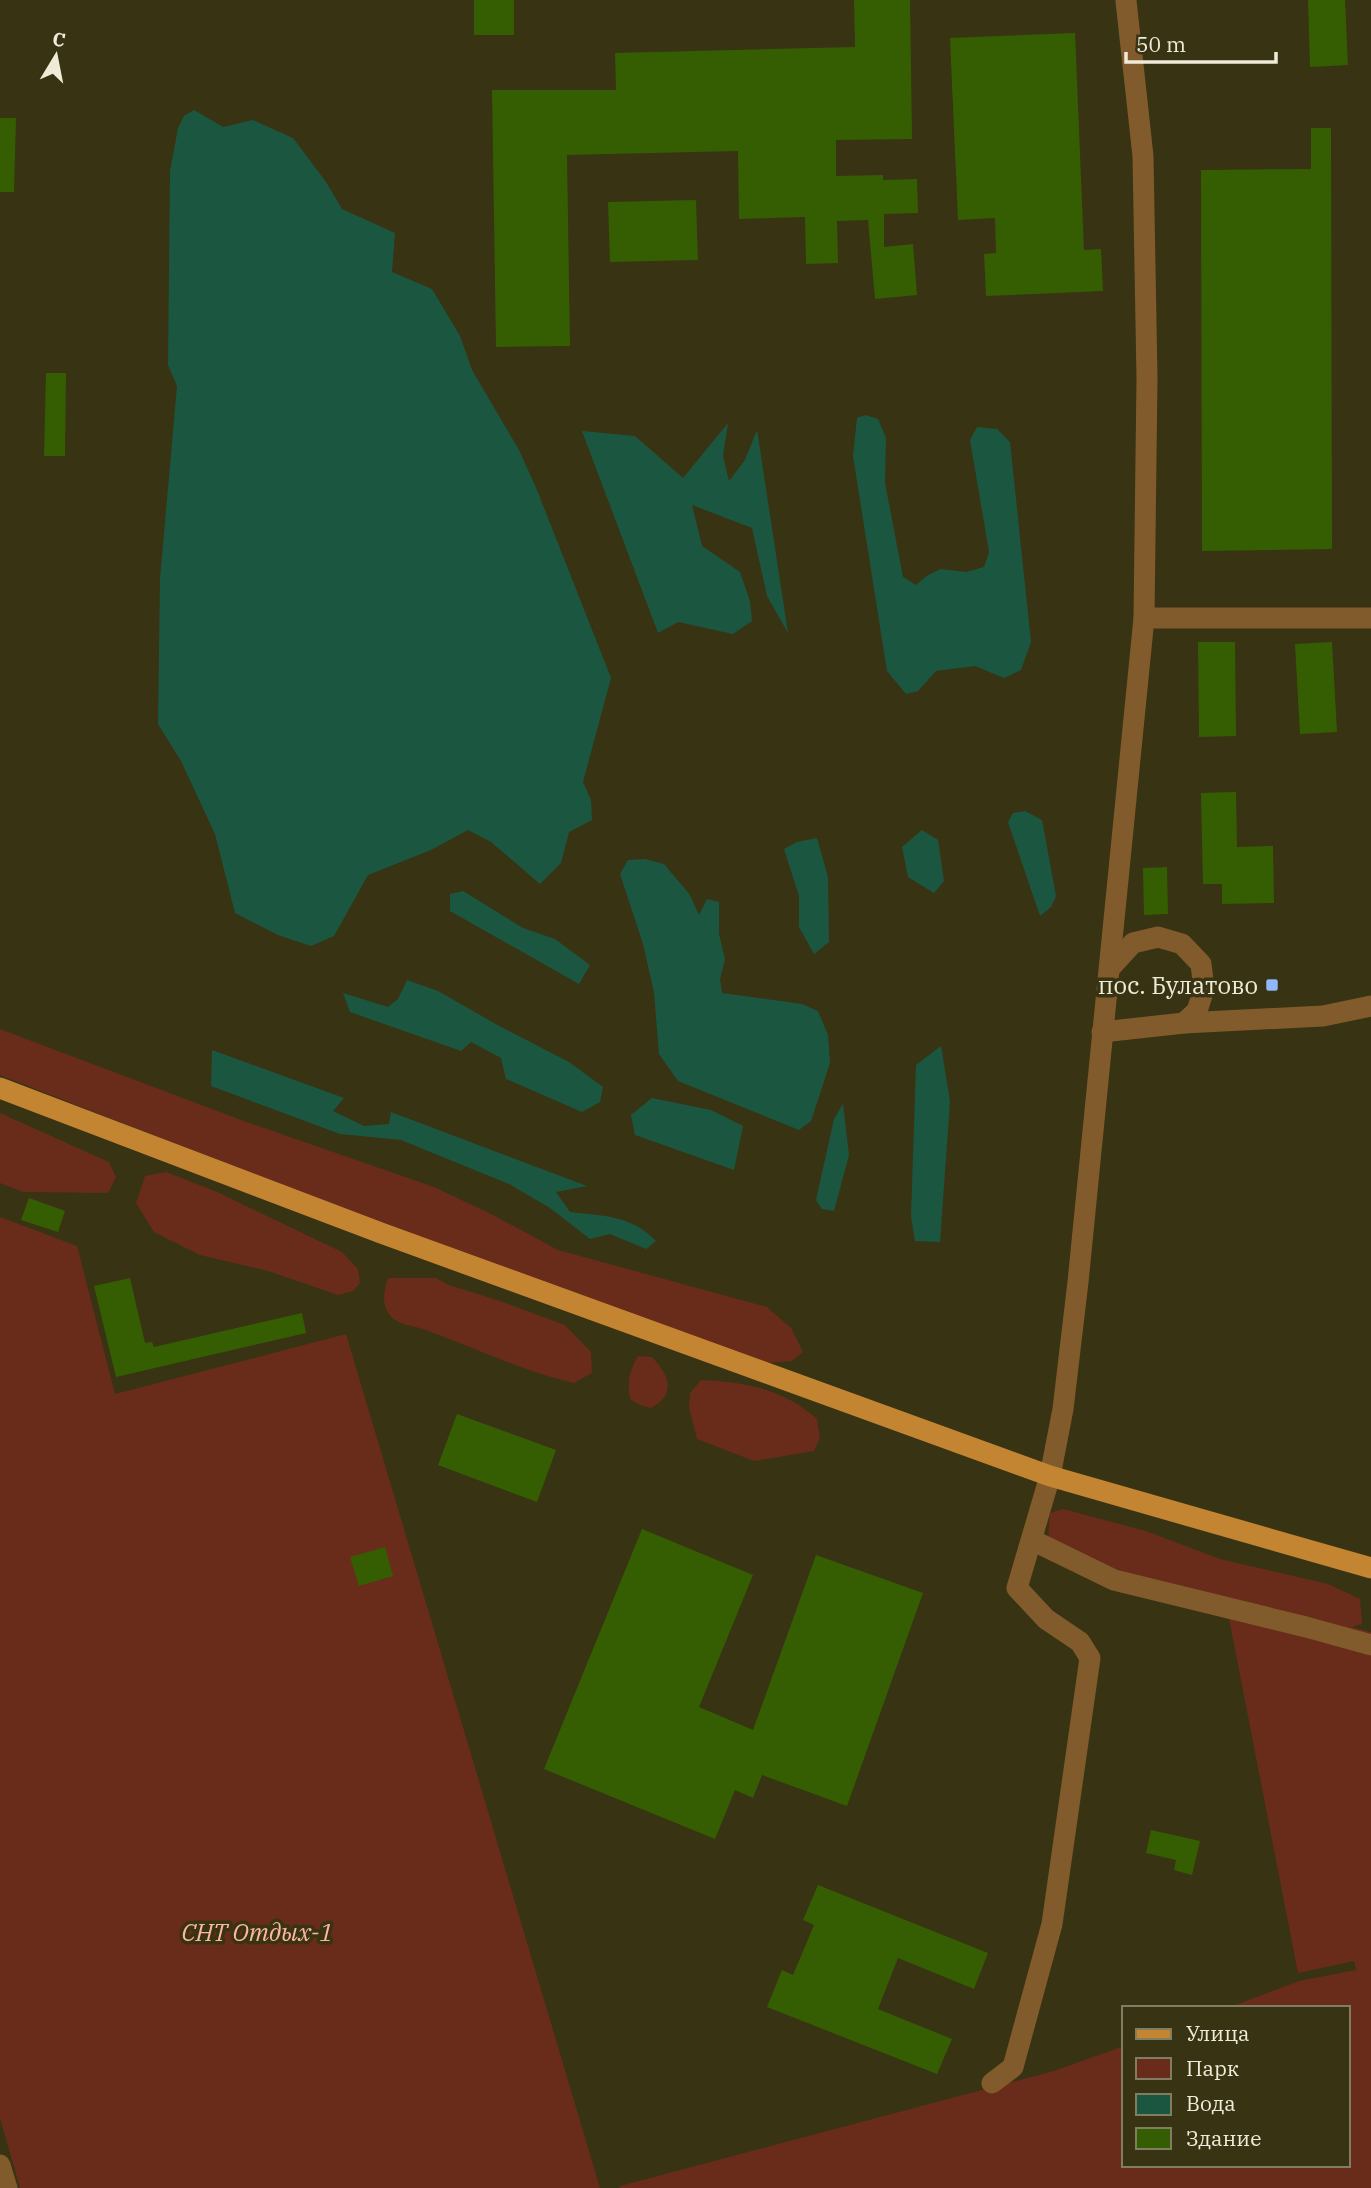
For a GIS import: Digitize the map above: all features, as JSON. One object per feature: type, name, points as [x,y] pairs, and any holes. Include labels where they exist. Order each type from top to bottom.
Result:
[{"type":"main road","points":[[0,1088],[382,1233],[1050,1475],[1371,1568]]},
{"type":"street","points":[[992,2083],[1013,2067],[1052,1924],[1090,1658],[1080,1642],[1046,1619],[1017,1588],[1050,1475],[1063,1409],[1144,618],[1147,378],[1143,156],[1126,1]]},
{"type":"street","points":[[1144,618],[1371,618]]},
{"type":"street","points":[[1110,968],[1133,943],[1158,937],[1182,944],[1200,964],[1204,989],[1196,1011],[1184,1023]]},
{"type":"street","points":[[1102,1032],[1184,1023],[1322,1016],[1371,1006]]},
{"type":"street","points":[[1032,1540],[1114,1580],[1371,1645]]},
{"type":"street","points":[[0,2165],[7,2188]]},
{"type":"green space","points":[[0,1029],[241,1120],[434,1187],[558,1250],[767,1307],[791,1328],[803,1352],[792,1361],[767,1363],[341,1209],[0,1075]]},
{"type":"green space","points":[[0,1113],[109,1162],[116,1177],[108,1193],[23,1192],[0,1183]]},
{"type":"green space","points":[[166,1172],[215,1191],[342,1252],[358,1269],[360,1283],[353,1291],[338,1295],[268,1271],[200,1255],[154,1232],[136,1203],[145,1176]]},
{"type":"green space","name":"СНТ Отдых-1","points":[[0,1217],[77,1246],[115,1394],[346,1334],[600,2188],[20,2188],[0,2118]]},
{"type":"green space","points":[[388,1278],[436,1278],[449,1285],[565,1325],[591,1352],[592,1373],[574,1383],[554,1378],[400,1323],[392,1318],[385,1305],[384,1292]]},
{"type":"green space","points":[[638,1356],[652,1357],[663,1371],[668,1384],[665,1397],[651,1408],[630,1399],[629,1377]]},
{"type":"green space","points":[[701,1380],[763,1389],[804,1409],[817,1419],[820,1438],[814,1451],[754,1461],[697,1439],[689,1407],[690,1393]]},
{"type":"green space","points":[[1063,1509],[1146,1531],[1220,1559],[1328,1584],[1360,1599],[1362,1624],[1352,1627],[1371,1632],[1371,2188],[620,2188],[1054,2071],[1122,2047],[1122,2167],[1350,2167],[1350,2006],[1232,2006],[1299,1981],[1356,1970],[1354,1961],[1298,1973],[1225,1598],[1111,1570],[1048,1540],[1050,1513]]},
{"type":"water","points":[[194,110],[223,127],[253,120],[293,138],[326,182],[342,209],[395,233],[392,272],[432,289],[460,336],[472,370],[519,450],[537,490],[611,678],[583,782],[591,800],[592,820],[569,832],[561,863],[540,884],[491,842],[468,830],[431,850],[368,875],[334,936],[311,946],[278,935],[235,913],[215,834],[181,761],[158,724],[160,579],[177,386],[168,365],[170,171],[178,128],[184,116]]},
{"type":"water","points":[[865,415],[878,419],[886,438],[885,483],[903,577],[916,585],[941,569],[966,572],[984,567],[989,552],[970,440],[977,427],[997,429],[1010,442],[1031,642],[1021,670],[1004,678],[975,666],[936,671],[918,691],[906,694],[887,671],[853,456],[857,418]]},
{"type":"water","points":[[728,423],[723,456],[729,481],[745,460],[757,430],[788,633],[767,596],[752,528],[692,505],[702,546],[740,572],[750,601],[752,621],[733,634],[678,622],[658,633],[582,431],[635,436],[683,478]]},
{"type":"water","points":[[1025,811],[1042,820],[1056,896],[1051,907],[1040,916],[1008,822],[1013,813]]},
{"type":"water","points":[[922,830],[938,840],[944,881],[934,893],[908,877],[902,847]]},
{"type":"water","points":[[817,838],[828,877],[829,942],[814,954],[799,927],[799,896],[784,849],[797,842]]},
{"type":"water","points":[[645,859],[664,864],[690,895],[699,915],[707,899],[719,902],[719,934],[725,959],[720,979],[722,993],[802,1004],[818,1011],[828,1035],[830,1063],[811,1121],[799,1130],[678,1081],[659,1054],[654,992],[643,944],[620,874],[628,860]]},
{"type":"water","points":[[463,891],[523,928],[555,939],[590,965],[579,984],[450,911],[450,894]]},
{"type":"water","points":[[407,980],[438,991],[569,1062],[603,1087],[600,1102],[582,1112],[506,1079],[501,1058],[471,1042],[461,1051],[350,1012],[343,993],[388,1007],[398,999]]},
{"type":"water","points":[[941,1046],[950,1101],[940,1242],[915,1241],[911,1216],[916,1065]]},
{"type":"water","points":[[212,1050],[344,1098],[333,1111],[364,1126],[389,1124],[391,1112],[587,1186],[556,1192],[570,1212],[627,1221],[656,1241],[646,1249],[610,1234],[590,1239],[550,1208],[509,1184],[401,1140],[340,1134],[211,1086]]},
{"type":"water","points":[[652,1098],[711,1110],[743,1126],[734,1170],[635,1135],[631,1115]]},
{"type":"water","points":[[843,1104],[849,1155],[834,1211],[822,1209],[816,1200],[834,1119]]},
{"type":"building","points":[[474,0],[514,0],[514,35],[474,35]]},
{"type":"building","points":[[854,0],[910,0],[912,139],[836,140],[836,176],[883,175],[883,180],[917,179],[918,213],[884,214],[884,247],[913,244],[917,295],[875,299],[868,220],[837,221],[838,263],[806,264],[805,217],[739,219],[738,151],[567,155],[570,346],[496,347],[492,90],[616,90],[615,53],[855,47]]},
{"type":"building","points":[[1308,0],[1345,0],[1348,65],[1310,67]]},
{"type":"building","points":[[1075,33],[1084,250],[1101,249],[1103,291],[986,296],[984,254],[996,253],[995,218],[958,220],[950,38]]},
{"type":"building","points":[[0,118],[16,118],[14,192],[0,192]]},
{"type":"building","points":[[1311,128],[1331,128],[1332,549],[1202,551],[1201,170],[1311,169]]},
{"type":"building","points":[[696,200],[698,260],[610,262],[608,202]]},
{"type":"building","points":[[46,373],[66,373],[65,456],[44,456]]},
{"type":"building","points":[[1198,642],[1235,642],[1236,736],[1199,737]]},
{"type":"building","points":[[1332,642],[1337,732],[1300,734],[1295,644]]},
{"type":"building","points":[[1236,792],[1237,847],[1273,846],[1274,903],[1222,904],[1222,884],[1203,884],[1201,793]]},
{"type":"building","points":[[1167,867],[1168,914],[1144,915],[1143,868]]},
{"type":"building","points":[[29,1198],[65,1211],[58,1232],[21,1220]]},
{"type":"building","points":[[130,1278],[145,1343],[152,1342],[154,1347],[302,1313],[306,1333],[116,1377],[94,1286]]},
{"type":"building","points":[[457,1414],[556,1450],[537,1502],[438,1465]]},
{"type":"building","points":[[642,1529],[753,1575],[699,1707],[753,1730],[816,1555],[923,1593],[847,1806],[762,1775],[753,1798],[735,1790],[715,1839],[544,1769]]},
{"type":"building","points":[[385,1547],[393,1576],[359,1586],[350,1557]]},
{"type":"building","points":[[1151,1830],[1200,1841],[1192,1875],[1174,1870],[1176,1860],[1146,1853]]},
{"type":"building","points":[[818,1885],[988,1953],[974,1989],[898,1958],[878,2009],[952,2039],[937,2074],[767,2007],[782,1970],[793,1975],[814,1925],[803,1920]]},
{"type":"place","name":"пос. Булатово","points":[[1272,985]]}]
